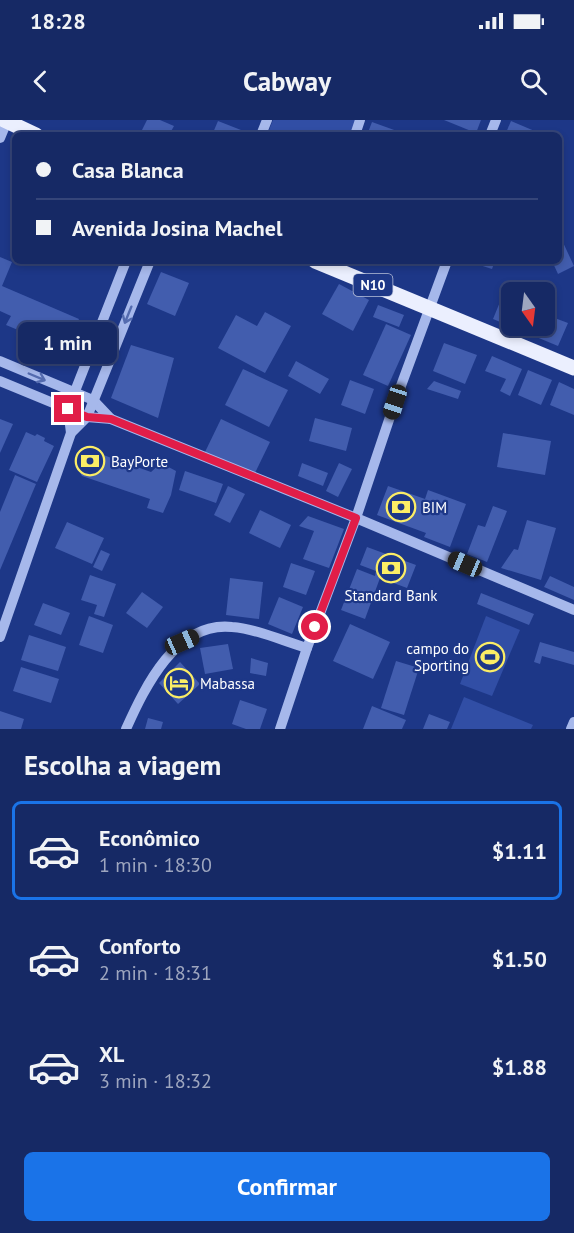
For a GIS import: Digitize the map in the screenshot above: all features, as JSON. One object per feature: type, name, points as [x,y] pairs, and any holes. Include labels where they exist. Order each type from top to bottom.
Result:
[{"type":"main road","points":[[6,121],[30,132]]},
{"type":"main road","name":"N10","points":[[322,264],[574,368]]},
{"type":"street","points":[[0,138],[6,121]]},
{"type":"street","points":[[71,433],[68,409],[125,264]]},
{"type":"street","points":[[0,637],[71,433],[87,417],[149,264]]},
{"type":"street","points":[[280,729],[307,648],[356,518],[395,402],[446,264]]},
{"type":"street","points":[[0,361],[93,400],[111,419]]},
{"type":"street","points":[[0,381],[87,417],[111,419],[356,518],[574,610]]},
{"type":"street","points":[[126,729],[138,702],[160,667],[182,642],[209,629],[229,627],[248,630],[307,648]]},
{"type":"street","points":[[571,729],[574,722]]},
{"type":"shaded area","points":[[273,120],[363,120],[358,132],[268,132]]},
{"type":"shaded area","name":"campo do Sporting","points":[[486,616],[520,630],[492,696],[460,684]]},
{"type":"shaded area","points":[[464,697],[533,725],[531,729],[451,729]]},
{"type":"building","points":[[147,120],[160,120],[174,126],[171,132],[141,132]]},
{"type":"building","points":[[444,120],[481,120],[476,132]]},
{"type":"building","points":[[218,121],[241,130],[240,132],[213,132]]},
{"type":"building","points":[[511,121],[537,132],[506,132]]},
{"type":"building","points":[[372,122],[400,132],[368,132]]},
{"type":"building","points":[[562,240],[574,266],[558,274],[553,264],[562,264]]},
{"type":"building","points":[[0,257],[12,262],[2,286],[79,319],[66,350],[6,325],[11,316],[0,311]]},
{"type":"building","points":[[476,264],[494,264],[492,269]]},
{"type":"building","points":[[161,272],[189,283],[175,316],[147,304]]},
{"type":"building","points":[[339,284],[369,300],[353,331],[322,314]]},
{"type":"building","points":[[501,299],[501,322],[493,319]]},
{"type":"building","points":[[378,305],[404,315],[399,327],[373,317]]},
{"type":"building","points":[[265,312],[291,326],[265,373],[218,348],[236,315],[257,326]]},
{"type":"building","points":[[555,318],[568,323],[558,346],[534,336],[555,336]]},
{"type":"building","points":[[386,324],[411,335],[388,386],[363,375]]},
{"type":"building","points":[[444,343],[477,355],[465,384],[433,371]]},
{"type":"building","points":[[131,345],[174,358],[158,418],[111,398]]},
{"type":"building","points":[[492,356],[522,369],[510,396],[500,391],[506,379],[485,371]]},
{"type":"building","points":[[296,361],[329,379],[320,394],[288,376]]},
{"type":"building","points":[[243,369],[288,390],[269,427],[225,405]]},
{"type":"building","points":[[528,370],[552,380],[541,405],[518,395]]},
{"type":"building","points":[[350,380],[374,389],[365,414],[341,405]]},
{"type":"building","points":[[434,381],[461,391],[458,399],[427,389]]},
{"type":"building","points":[[559,382],[574,389],[574,415],[550,405]]},
{"type":"building","points":[[315,418],[352,428],[346,451],[309,441]]},
{"type":"building","points":[[0,419],[13,424],[0,453]]},
{"type":"building","points":[[221,419],[270,442],[254,475],[205,452]]},
{"type":"building","points":[[26,432],[45,438],[44,441],[54,446],[37,482],[9,470]]},
{"type":"building","points":[[503,433],[551,441],[545,475],[497,467]]},
{"type":"building","points":[[92,451],[151,472],[161,463],[176,471],[171,495],[163,513],[147,508],[150,499],[82,476],[77,468],[81,457]]},
{"type":"building","points":[[302,463],[328,473],[323,486],[298,476]]},
{"type":"building","points":[[339,463],[352,469],[338,497],[326,491]]},
{"type":"building","points":[[185,471],[223,484],[216,503],[179,490]]},
{"type":"building","points":[[15,475],[36,484],[0,570],[0,512]]},
{"type":"building","points":[[228,486],[245,494],[230,523],[214,515]]},
{"type":"building","points":[[388,486],[425,499],[428,490],[466,504],[450,547],[424,537],[426,533],[377,515]]},
{"type":"building","points":[[493,506],[507,511],[487,562],[467,554],[478,525],[485,527]]},
{"type":"building","points":[[260,510],[291,525],[280,548],[249,533]]},
{"type":"building","points":[[308,516],[344,529],[329,568],[303,559],[314,531],[299,526]]},
{"type":"building","points":[[527,520],[556,528],[541,580],[501,568],[514,549],[518,550]]},
{"type":"building","points":[[67,522],[104,538],[92,564],[55,548]]},
{"type":"building","points":[[367,547],[416,565],[407,588],[380,578],[365,619],[341,610],[357,569],[375,576],[376,571],[360,565]]},
{"type":"building","points":[[101,550],[110,554],[102,571],[93,567]]},
{"type":"building","points":[[291,563],[315,571],[306,595],[283,587]]},
{"type":"building","points":[[90,575],[116,584],[104,617],[94,614],[97,605],[81,600]]},
{"type":"building","points":[[550,576],[574,587],[574,600],[544,587]]},
{"type":"building","points":[[230,578],[263,582],[259,619],[226,615]]},
{"type":"building","points":[[142,592],[163,607],[147,628],[126,613]]},
{"type":"building","points":[[481,593],[534,614],[529,625],[477,604]]},
{"type":"building","points":[[279,597],[303,607],[292,634],[268,624]]},
{"type":"building","points":[[43,603],[70,613],[61,635],[34,625]]},
{"type":"building","points":[[89,616],[113,625],[103,653],[79,645]]},
{"type":"building","points":[[350,624],[390,642],[373,679],[333,661]]},
{"type":"building","points":[[29,635],[66,647],[58,671],[21,660]]},
{"type":"building","points":[[540,642],[574,652],[574,665],[542,656],[540,664],[534,662]]},
{"type":"building","points":[[228,644],[233,669],[205,674],[200,648]]},
{"type":"building","points":[[251,658],[268,663],[266,676],[250,673]]},
{"type":"building","points":[[396,661],[419,668],[404,715],[381,708]]},
{"type":"building","name":"Mabassa","points":[[180,662],[200,684],[178,704],[159,683]]},
{"type":"building","points":[[21,667],[59,679],[51,703],[13,691]]},
{"type":"building","points":[[240,700],[267,709],[260,729],[246,729],[232,724]]},
{"type":"building","points":[[372,706],[406,720],[402,729],[363,729]]},
{"type":"building","points":[[0,711],[24,719],[21,729],[0,729]]},
{"type":"building","points":[[429,714],[450,722],[447,729],[423,729]]},
{"type":"building","points":[[148,718],[163,722],[161,729],[145,729]]},
{"type":"place","name":"BayPorte","points":[[90,461]]},
{"type":"place","name":"BIM","points":[[401,507]]},
{"type":"place","name":"Standard Bank","points":[[391,568]]},
{"type":"place","name":"campo do Sporting","points":[[490,657]]},
{"type":"place","name":"Mabassa","points":[[179,683]]},
{"type":"route","points":[[68,409],[87,417],[111,419],[356,518],[315,627]]}]
